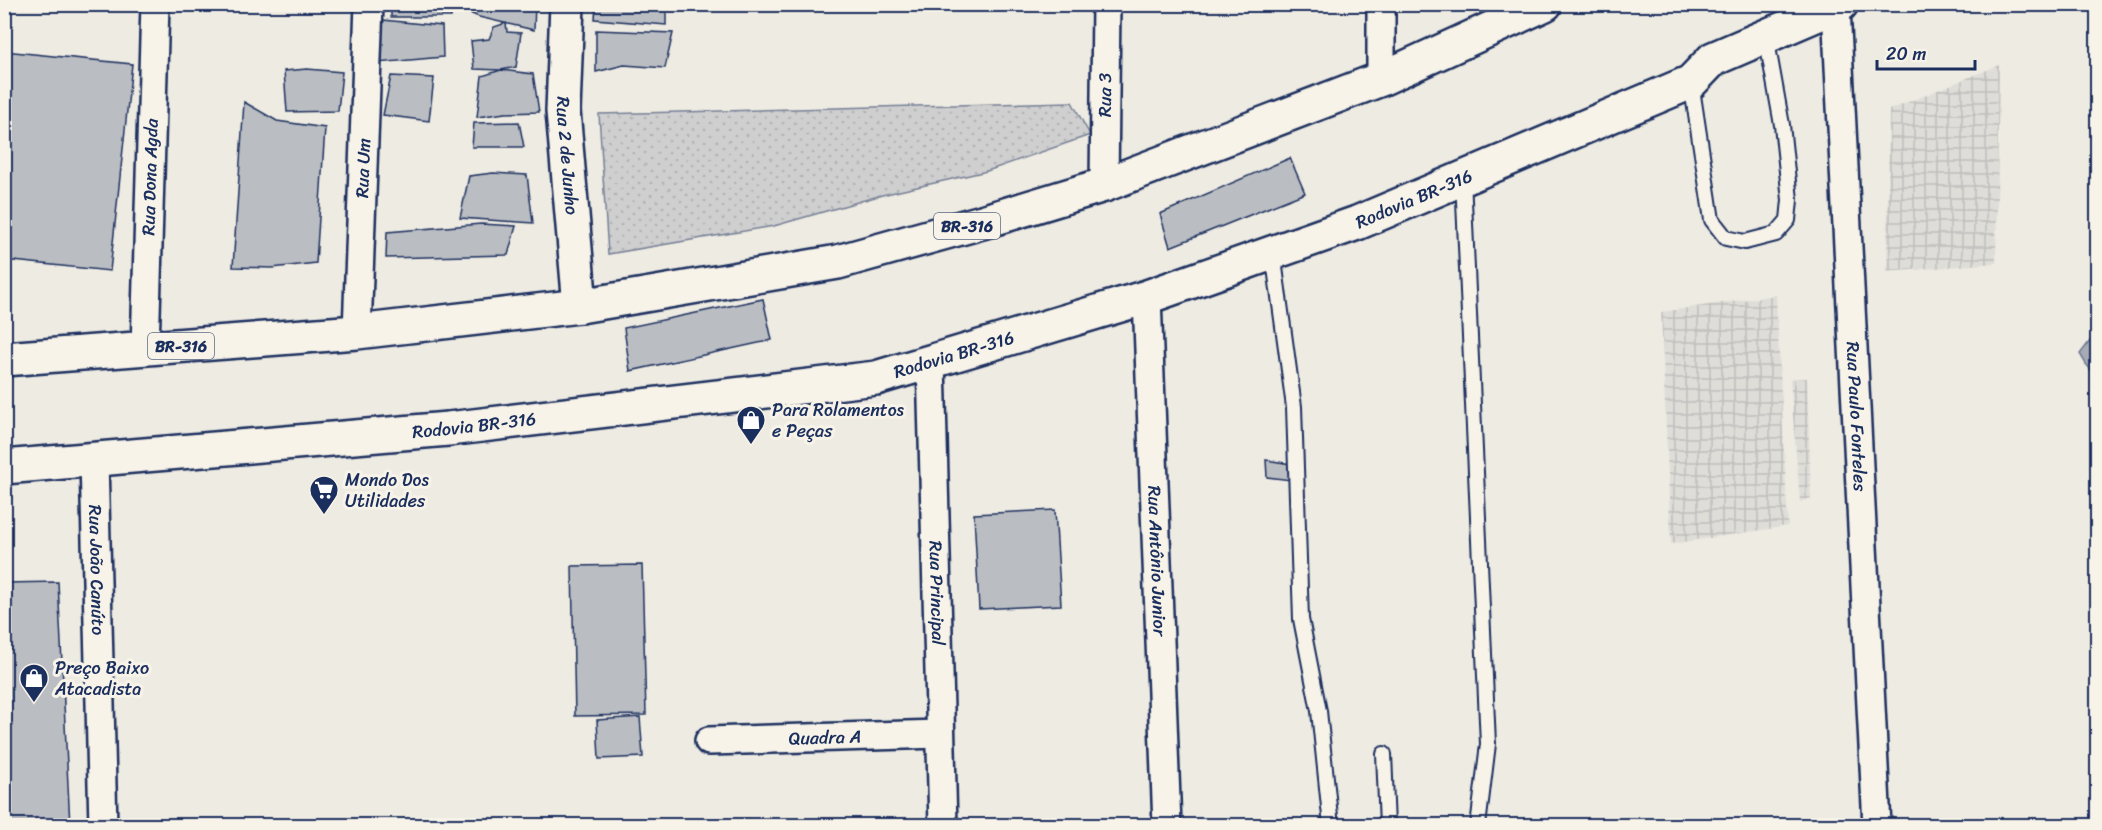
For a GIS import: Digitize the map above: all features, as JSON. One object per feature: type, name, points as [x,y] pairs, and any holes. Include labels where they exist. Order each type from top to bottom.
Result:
[{"type":"main road","name":"Rua 2 de Junho","points":[[567,4],[563,111],[580,306]]},
{"type":"main road","name":"BR-316","points":[[4,359],[357,332],[580,306],[838,262],[1104,185],[1381,79],[1545,4]]},
{"type":"main road","name":"Rodovia BR-316","points":[[4,467],[448,429],[876,378],[1147,297],[1357,223],[1691,82],[1713,59],[1838,6]]},
{"type":"street","name":"Rua Dona Agda","points":[[145,349],[155,4]]},
{"type":"street","name":"Rua Um","points":[[357,332],[369,4]]},
{"type":"street","name":"Rua 3","points":[[1104,185],[1106,4]]},
{"type":"street","points":[[1381,4],[1381,79]]},
{"type":"street","name":"Rua Paulo Fonteles","points":[[1838,6],[1876,825]]},
{"type":"street","name":"Rua Antônio Junior","points":[[1147,297],[1167,825]]},
{"type":"street","name":"Rua Principal","points":[[931,362],[943,825]]},
{"type":"street","name":"Rua João Canúto","points":[[94,459],[104,825]]},
{"type":"street","name":"Quadra A","points":[[709,741],[940,734]]},
{"type":"lane","points":[[1691,82],[1712,220],[1726,238],[1735,240],[1745,242],[1776,234],[1788,220],[1791,200],[1782,125],[1766,36]]},
{"type":"lane","points":[[1463,178],[1488,744],[1478,825]]},
{"type":"lane","points":[[1273,253],[1294,407],[1301,619],[1319,711],[1331,825]]},
{"type":"lane","points":[[1384,754],[1387,825]]},
{"type":"shaded area","points":[[1999,65],[1996,263],[1887,272],[1889,110]]},
{"type":"shaded area","points":[[1072,102],[1090,135],[987,171],[882,195],[774,226],[608,254],[599,114]]},
{"type":"shaded area","points":[[1776,295],[1788,526],[1671,544],[1661,312]]},
{"type":"shaded area","points":[[2098,333],[2097,377],[2080,354]]},
{"type":"shaded area","points":[[1807,378],[1811,498],[1800,502],[1790,379]]},
{"type":"building","points":[[391,4],[451,4],[451,17],[391,17]]},
{"type":"building","points":[[468,4],[535,4],[534,30],[479,17],[467,12]]},
{"type":"building","points":[[596,4],[666,4],[666,25],[595,19]]},
{"type":"building","points":[[383,20],[442,26],[443,57],[377,63]]},
{"type":"building","points":[[506,23],[507,32],[521,33],[516,67],[501,70],[474,69],[471,41],[489,39],[494,27]]},
{"type":"building","points":[[596,30],[673,33],[665,68],[624,65],[596,72]]},
{"type":"building","points":[[4,51],[132,64],[110,271],[4,260]]},
{"type":"building","points":[[307,69],[342,72],[338,111],[287,112],[284,71]]},
{"type":"building","points":[[501,70],[533,74],[539,112],[477,117],[482,76]]},
{"type":"building","points":[[391,76],[434,78],[429,121],[383,115]]},
{"type":"building","points":[[244,102],[277,121],[325,128],[316,263],[272,268],[233,267]]},
{"type":"building","points":[[519,122],[524,147],[472,147],[474,123]]},
{"type":"building","points":[[1290,158],[1305,193],[1170,247],[1160,214]]},
{"type":"building","points":[[493,173],[527,175],[533,223],[460,218],[469,176]]},
{"type":"building","points":[[481,224],[516,226],[508,255],[386,258],[387,232]]},
{"type":"building","points":[[763,299],[772,340],[630,371],[624,328]]},
{"type":"building","points":[[1266,460],[1291,464],[1291,480],[1267,477]]},
{"type":"building","points":[[1055,510],[1061,605],[979,609],[974,514]]},
{"type":"building","points":[[642,565],[646,715],[575,716],[572,566]]},
{"type":"building","name":"Preço Baixo Atacadista","points":[[58,582],[70,826],[4,826],[4,583]]},
{"type":"building","points":[[640,717],[643,757],[599,759],[597,720]]},
{"type":"place","name":"Para Rolamentos e Peças","points":[[751,446]]},
{"type":"place","name":"Mondo Dos Utilidades","points":[[324,516]]},
{"type":"place","name":"Preço Baixo Atacadista","points":[[34,704]]}]
